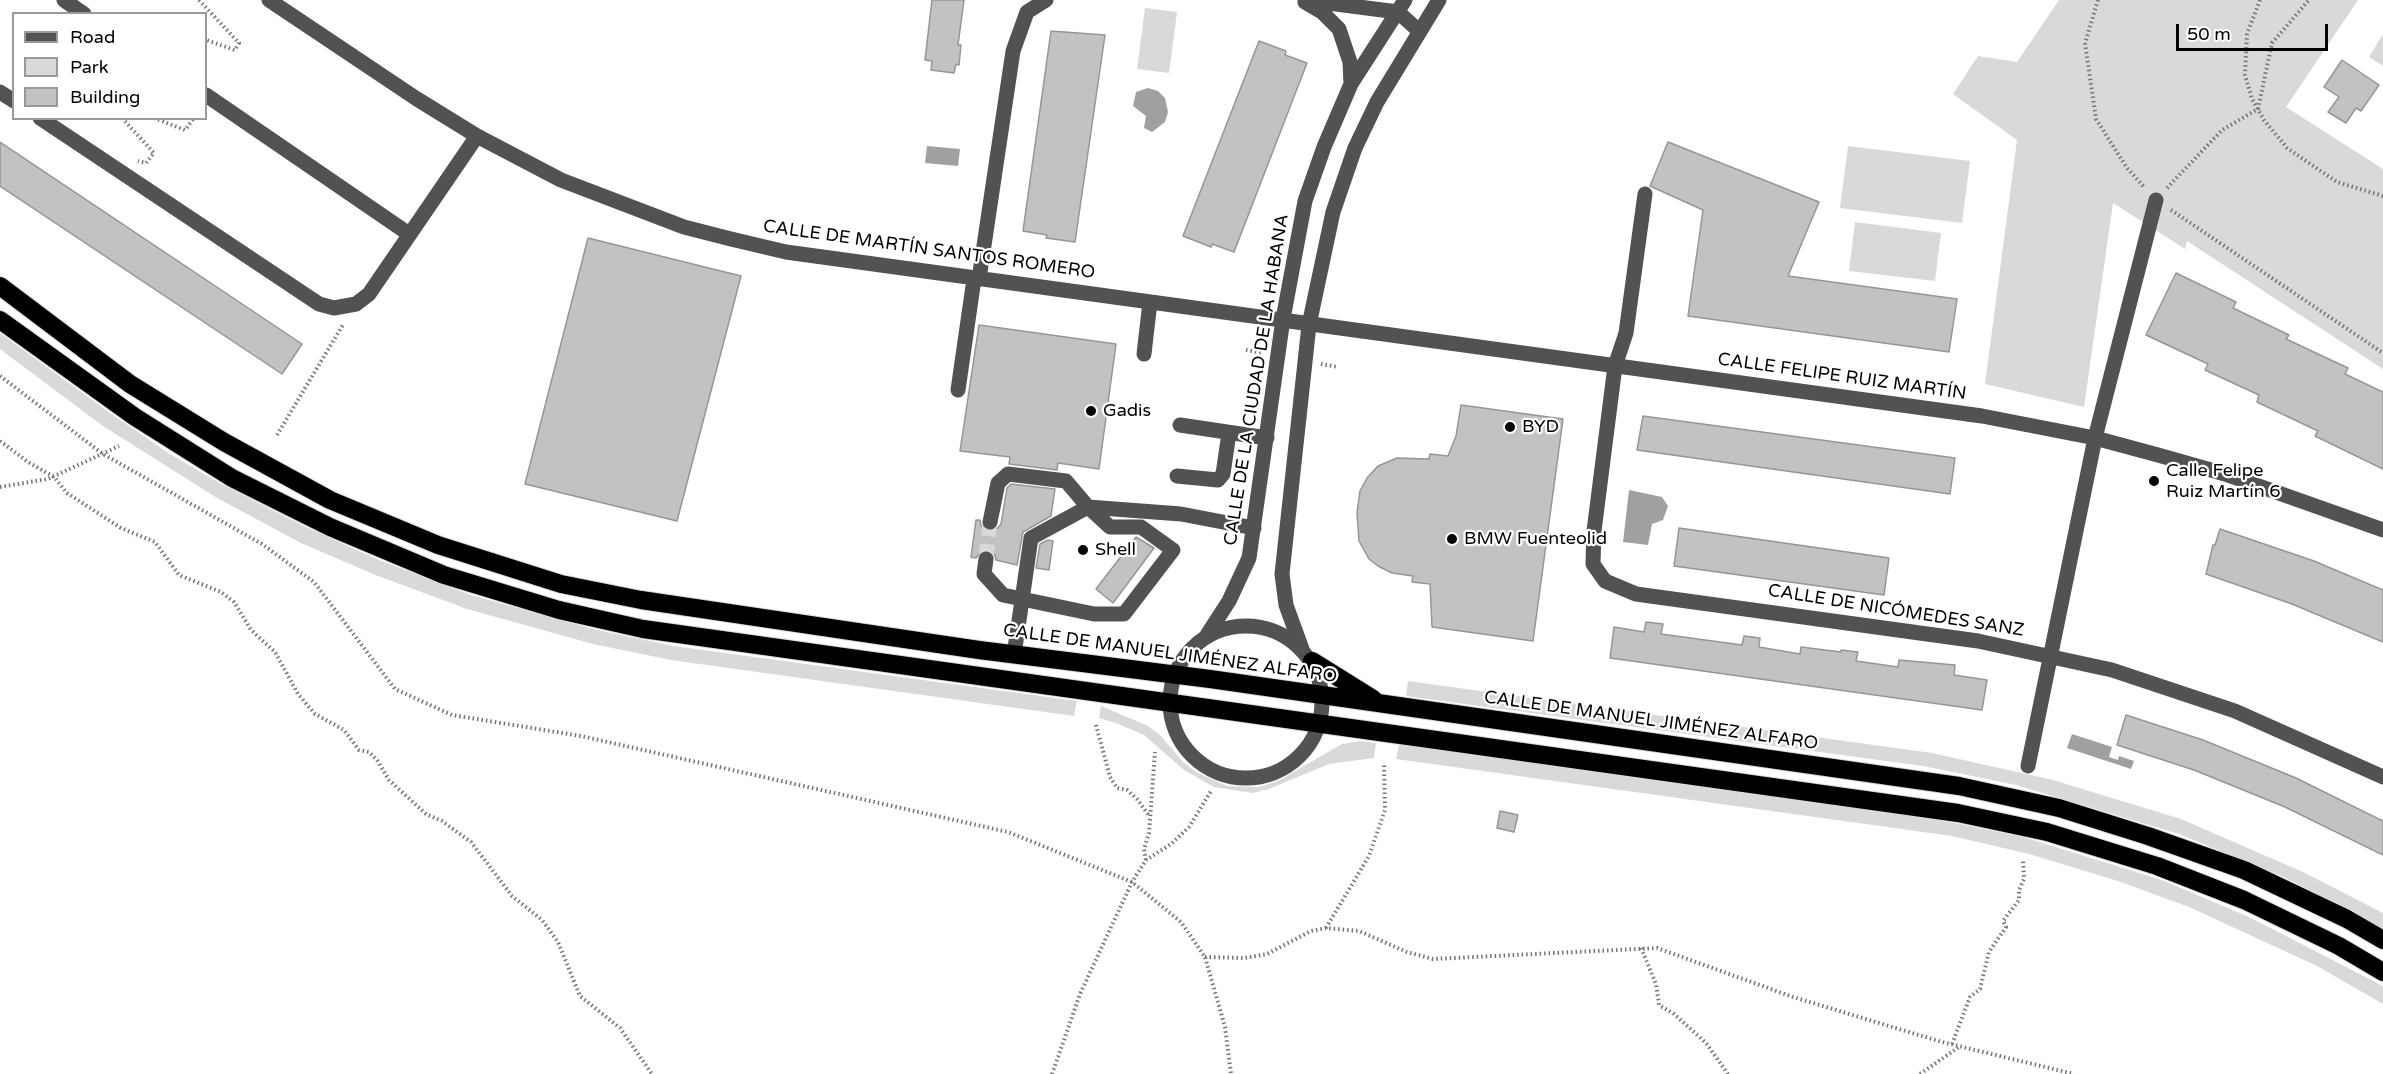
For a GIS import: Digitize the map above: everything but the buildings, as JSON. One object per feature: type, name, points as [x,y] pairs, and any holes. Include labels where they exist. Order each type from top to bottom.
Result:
[{"type":"highway","name":"CALLE DE MANUEL JIMÉNEZ ALFARO","points":[[0,286],[130,384],[224,442],[330,500],[438,545],[572,586],[641,600],[1014,655],[1323,695],[1959,786],[2059,808],[2244,870],[2347,919],[2383,940]]},
{"type":"highway","points":[[0,320],[135,417],[232,478],[330,527],[444,574],[559,610],[643,628],[1958,813],[2047,832],[2157,866],[2244,900],[2339,945],[2383,972]]},
{"type":"highway","points":[[1307,655],[1383,704]]},
{"type":"street","points":[[64,0],[81,12]]},
{"type":"street","name":"CALLE DE MARTÍN SANTOS ROMERO","points":[[269,0],[417,99],[477,136],[561,180],[684,227],[786,252],[1283,319]]},
{"type":"street","points":[[958,390],[1013,51],[1027,12],[1046,0]]},
{"type":"street","points":[[1304,0],[1401,6],[1419,31]]},
{"type":"street","points":[[1304,0],[1322,12],[1339,29],[1350,62],[1351,84]]},
{"type":"street","points":[[1307,655],[1278,633],[1258,627],[1237,627],[1207,635],[1192,646],[1173,675],[1169,703],[1171,718],[1185,746],[1195,758],[1222,774],[1237,777],[1268,775],[1295,760],[1315,736],[1320,722],[1323,695],[1307,655],[1286,605],[1281,574],[1309,325],[1333,212],[1355,148],[1377,102],[1439,0]]},
{"type":"street","name":"CALLE DE LA CIUDAD DE LA HABANA","points":[[1207,635],[1244,573],[1254,528],[1283,319],[1305,201],[1324,147],[1351,84],[1401,6]]},
{"type":"street","points":[[207,95],[410,234]]},
{"type":"street","points":[[43,120],[319,303],[334,308],[356,303],[369,294],[477,136]]},
{"type":"street","name":"CALLE DE NICÓMEDES SANZ","points":[[1645,194],[1626,333],[1615,366],[1594,531],[1593,564],[1605,581],[1636,594],[1967,639],[2112,670],[2235,711],[2383,777]]},
{"type":"street","points":[[2028,766],[2095,438],[2156,200]]},
{"type":"street","points":[[1144,354],[1150,302]]},
{"type":"street","name":"CALLE FELIPE RUIZ MARTÍN","points":[[1283,319],[1309,325],[1982,416],[2095,438],[2225,474],[2383,530]]},
{"type":"street","points":[[1180,425],[1267,438]]},
{"type":"street","points":[[1177,476],[1218,480],[1223,474],[1228,433]]},
{"type":"street","points":[[986,559],[984,574],[1003,596],[1094,614],[1124,614],[1173,550],[1141,527],[1110,526],[1088,507],[1066,481],[1008,474],[998,483],[990,522]]},
{"type":"street","points":[[1014,655],[1031,538],[1088,507],[1181,514],[1254,528]]},
{"type":"path","points":[[199,0],[239,43],[235,50],[207,40]]},
{"type":"path","points":[[2098,0],[2085,43],[2096,119],[2127,168],[2156,200],[2383,353]]},
{"type":"path","points":[[2260,0],[2247,34],[2245,75],[2258,109],[2287,148],[2337,182],[2383,196]]},
{"type":"path","points":[[2156,200],[2222,130],[2258,109],[2272,43],[2308,0]]},
{"type":"path","points":[[124,120],[154,153],[146,163],[128,159]]},
{"type":"path","points":[[159,120],[185,130],[192,120]]},
{"type":"path","points":[[277,435],[356,303]]},
{"type":"path","points":[[0,376],[103,454],[262,544],[314,582],[395,689],[452,715],[581,736],[1008,832],[1132,882],[1181,922],[1205,957],[1225,1027],[1231,1074]]},
{"type":"path","points":[[0,441],[28,462],[54,477],[67,493],[121,528],[155,542],[179,574],[221,592],[234,602],[251,630],[275,652],[298,694],[315,714],[344,730],[359,750],[369,752],[377,760],[389,780],[426,814],[442,821],[471,842],[512,896],[542,920],[558,942],[580,996],[620,1028],[652,1074]]},
{"type":"path","points":[[0,487],[54,477],[119,446]]},
{"type":"path","points":[[1096,724],[1110,777],[1117,788],[1127,790],[1150,817]]},
{"type":"path","points":[[1146,860],[1144,849],[1150,817],[1155,752]]},
{"type":"path","points":[[1326,928],[1369,856],[1385,810],[1384,763]]},
{"type":"path","points":[[1052,1074],[1080,994],[1132,882],[1146,860],[1172,844],[1189,827],[1211,791]]},
{"type":"path","points":[[1952,1044],[1970,997],[1980,989],[1989,952],[2006,927],[2003,921],[2019,900],[2019,890],[2024,879],[2023,860]]},
{"type":"path","points":[[1205,957],[1244,958],[1267,954],[1311,931],[1326,928],[1359,931],[1407,952],[1433,959],[1657,948],[1793,997],[1959,1046],[2074,1074]]},
{"type":"path","points":[[1641,948],[1656,984],[1659,1005],[1674,1014],[1706,1043],[1728,1074]]},
{"type":"path","points":[[1920,1074],[1959,1046]]},
{"type":"green space","points":[[2059,0],[2358,0],[2286,107],[2383,169],[2383,369],[2187,241],[2185,249],[2113,203],[2084,407],[1985,384],[2017,140],[1953,94],[1978,56],[2017,62]]},
{"type":"green space","points":[[1145,8],[1177,12],[1169,73],[1137,69]]},
{"type":"green space","points":[[2383,34],[2383,66],[2369,57]]},
{"type":"green space","points":[[1848,146],[1970,161],[1962,223],[1840,208]]},
{"type":"green space","points":[[1855,222],[1941,233],[1935,281],[1849,271]]},
{"type":"green space","points":[[0,333],[170,454],[223,485],[308,528],[379,560],[471,595],[597,630],[674,646],[1077,701],[1074,716],[671,660],[593,644],[467,609],[373,574],[301,543],[217,498],[103,426],[0,349]]},
{"type":"green space","points":[[1408,681],[1932,753],[2053,780],[2181,819],[2305,873],[2383,913],[2383,929],[2284,877],[2179,834],[2016,785],[1923,766],[1406,696]]},
{"type":"green space","points":[[1101,706],[1148,726],[1196,772],[1227,786],[1259,787],[1278,781],[1342,744],[1360,741],[1376,743],[1374,758],[1329,764],[1269,789],[1252,793],[1214,787],[1184,770],[1144,735],[1099,718]]},
{"type":"green space","points":[[1399,744],[1839,805],[1955,823],[2023,837],[2162,880],[2249,917],[2383,986],[2383,1004],[2317,966],[2189,907],[2118,881],[2029,854],[1952,836],[1396,759]]},
{"type":"shaded area","points":[[1148,88],[1158,91],[1165,98],[1168,112],[1165,122],[1152,132],[1144,128],[1146,116],[1133,106],[1136,92]]},
{"type":"shaded area","points":[[927,146],[960,149],[958,166],[925,163]]},
{"type":"shaded area","points":[[1629,490],[1662,497],[1668,506],[1663,520],[1652,524],[1648,545],[1623,542]]},
{"type":"shaded area","points":[[2072,734],[2112,747],[2109,757],[2118,760],[2119,756],[2134,761],[2131,769],[2067,748]]},
{"type":"tunnel","points":[[986,559],[990,522]]},
{"type":"place","name":"Gadis","points":[[1091,411]]},
{"type":"place","name":"BYD","points":[[1510,427]]},
{"type":"place","name":"Calle Felipe Ruiz Martín 6","points":[[2154,481]]},
{"type":"place","name":"BMW Fuenteolid","points":[[1452,539]]},
{"type":"place","name":"Shell","points":[[1083,550]]}]
